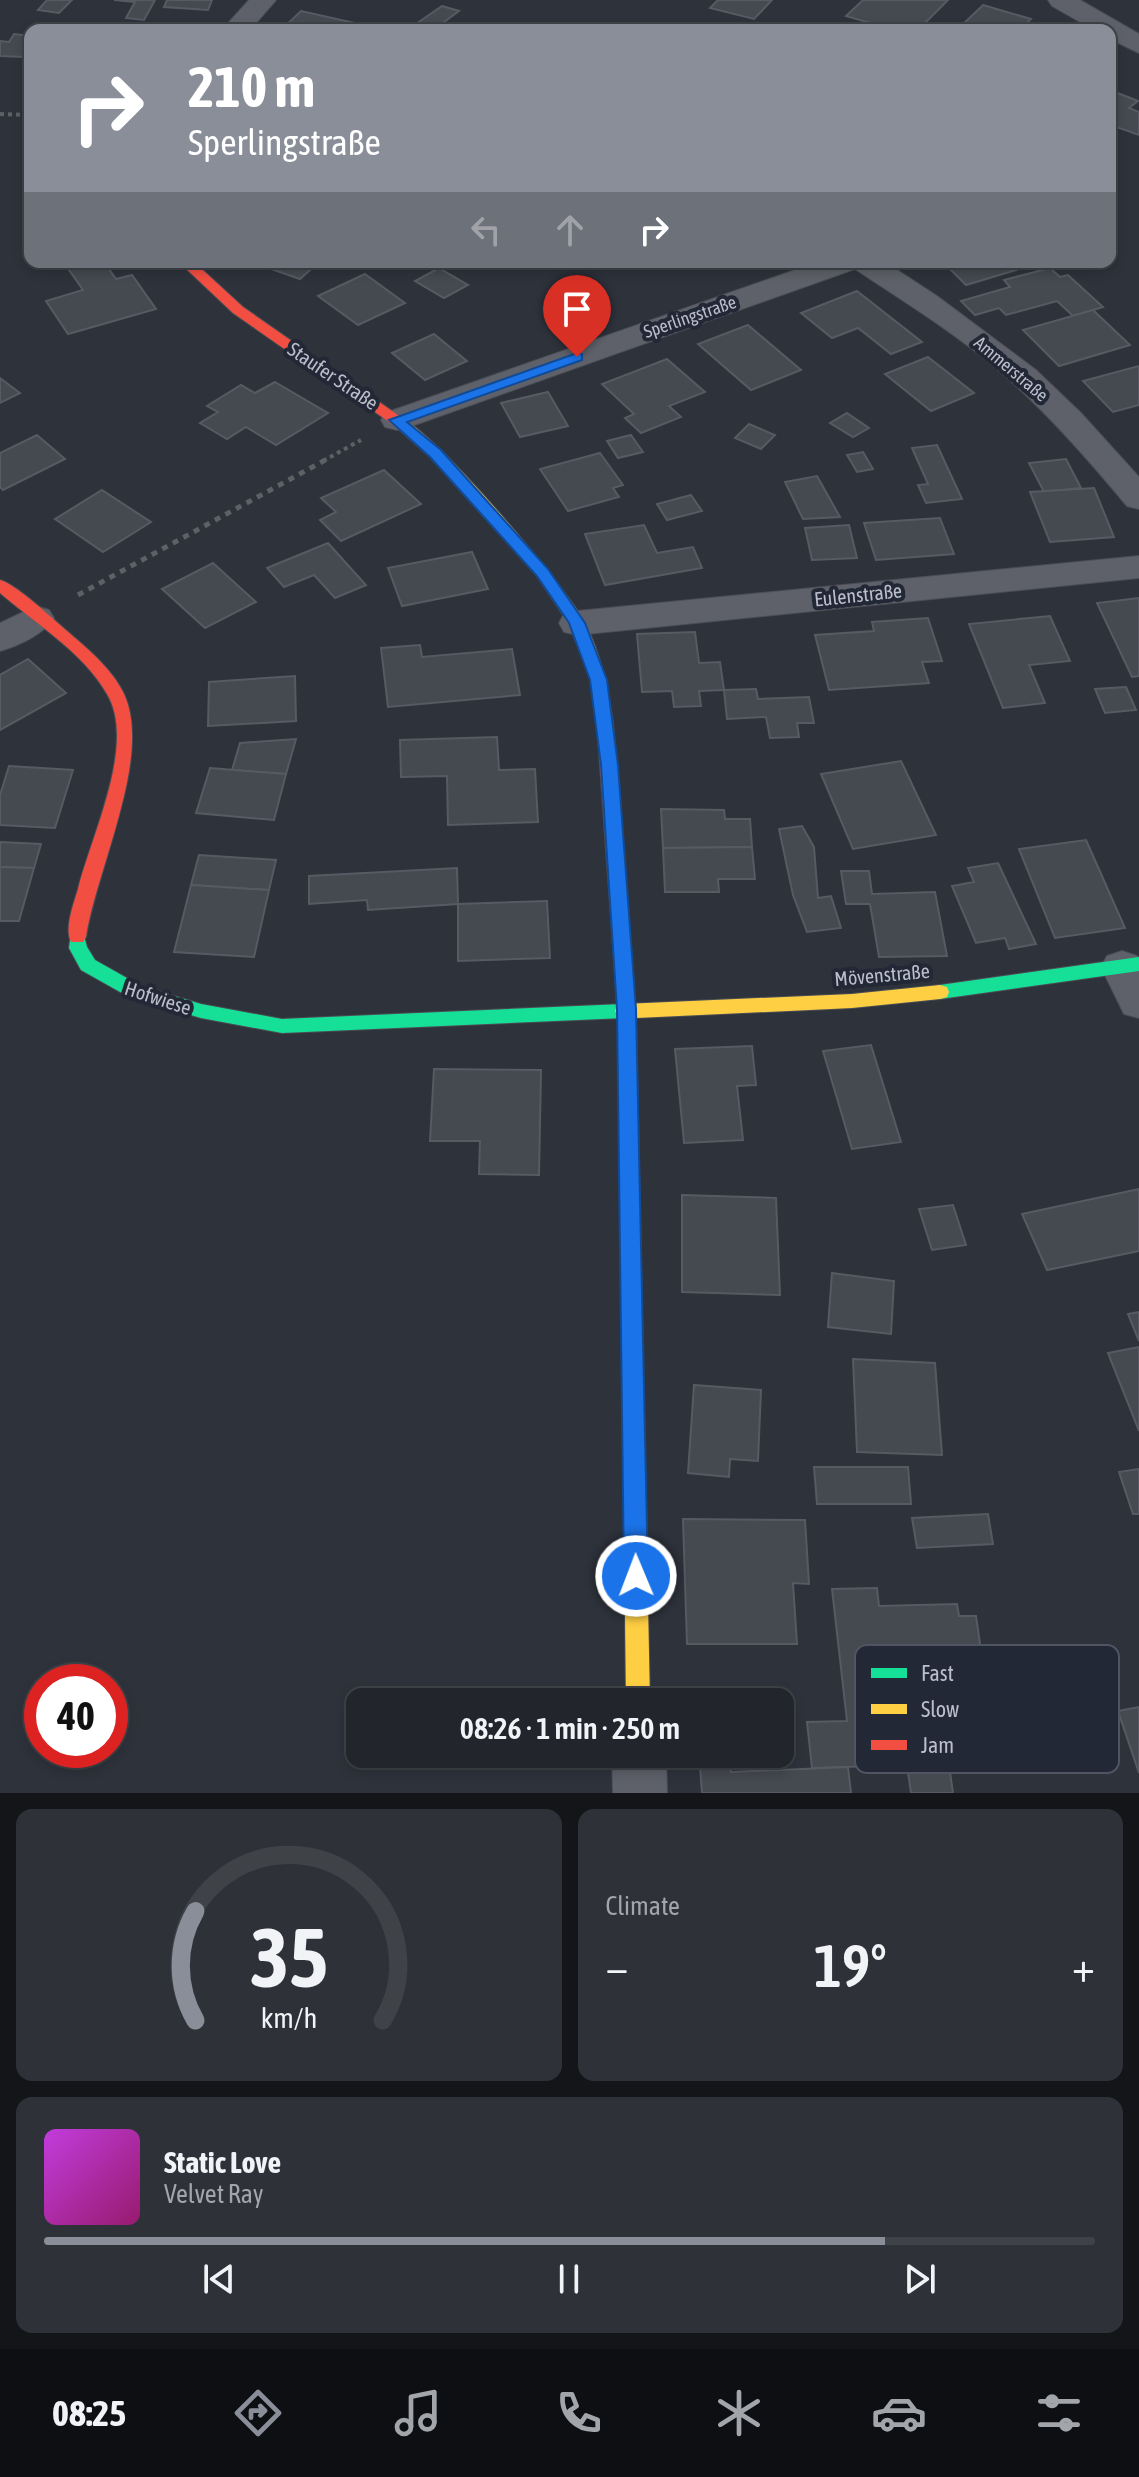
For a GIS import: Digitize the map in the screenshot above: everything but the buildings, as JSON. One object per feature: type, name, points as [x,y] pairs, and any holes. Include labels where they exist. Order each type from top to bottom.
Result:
[{"type":"street","points":[[241,24],[263,0]]},
{"type":"street","points":[[1061,0],[1103,24]]},
{"type":"street","points":[[1116,32],[1139,45]]},
{"type":"street","name":"Staufer Straße","points":[[192,268],[272,336],[397,420],[435,454],[543,572],[577,623],[599,680],[627,1009],[638,1688]]},
{"type":"street","name":"Sperlingstraße","points":[[397,420],[830,268]]},
{"type":"street","name":"Ammerstraße","points":[[873,268],[958,325],[1025,376],[1087,438],[1139,498]]},
{"type":"street","name":"Eulenstraße","points":[[577,623],[1139,567]]},
{"type":"street","name":"Hofwiese","points":[[0,585],[93,667],[124,710],[127,745],[80,913],[78,948],[92,971],[111,983],[215,1016],[282,1026],[627,1009]]},
{"type":"street","points":[[0,639],[36,618]]},
{"type":"street","name":"Mövenstraße","points":[[627,1009],[852,1001],[964,989],[1133,978]]},
{"type":"street","points":[[639,1768],[640,1793]]},
{"type":"path","points":[[0,114],[24,115]]},
{"type":"path","points":[[36,618],[397,420]]},
{"type":"traffic: fast","points":[[77,937],[78,948],[88,965],[136,992],[201,1011],[282,1026],[624,1011]]},
{"type":"traffic: fast","points":[[940,992],[1139,964]]},
{"type":"traffic: slow","points":[[400,423],[435,454],[543,572],[577,623],[599,680],[605,723]]},
{"type":"traffic: slow","points":[[624,1011],[852,1001],[940,992]]},
{"type":"traffic: slow","points":[[627,1017],[638,1688]]},
{"type":"traffic: jam","points":[[192,268],[238,310],[400,423]]},
{"type":"traffic: jam","points":[[0,585],[92,663],[116,694],[124,717],[125,745],[119,777],[89,879],[77,937]]},
{"type":"traffic: jam","points":[[605,723],[627,1017]]},
{"type":"route","points":[[577,357],[397,420],[435,454],[543,572],[577,623],[599,680],[610,765],[627,1009],[636,1576]]}]
